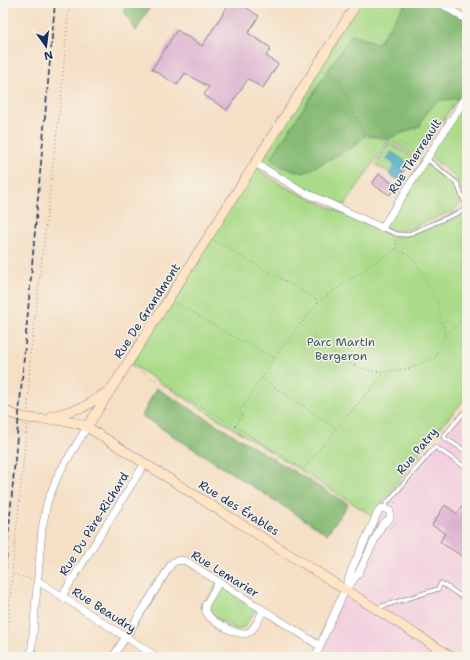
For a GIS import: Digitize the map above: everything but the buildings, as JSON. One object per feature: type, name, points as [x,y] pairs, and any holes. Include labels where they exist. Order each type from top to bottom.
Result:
[{"type":"street","name":"Rue De Grandmont","points":[[31,657],[43,525],[49,494],[62,468],[87,427],[357,3]]},
{"type":"street","points":[[440,3],[467,20]]},
{"type":"street","name":"Rue Therreault","points":[[382,228],[467,96]]},
{"type":"street","points":[[256,163],[302,191],[382,228]]},
{"type":"street","points":[[33,419],[84,407],[101,397],[115,384]]},
{"type":"street","name":"Rue des Érables","points":[[4,412],[33,419],[69,420],[87,427],[452,657]]},
{"type":"street","name":"Rue Du Père-Richard","points":[[62,596],[145,463]]},
{"type":"street","name":"Rue Patry","points":[[316,657],[345,590],[351,571],[379,510],[385,508],[390,511],[390,518],[382,525],[358,574],[345,590]]},
{"type":"street","name":"Rue Lemarier","points":[[125,637],[174,561],[184,561],[320,646]]},
{"type":"street","name":"Rue Beaudry","points":[[38,581],[157,657]]},
{"type":"street","points":[[219,582],[205,606],[207,615],[212,619],[237,634],[245,634],[252,629],[264,610]]},
{"type":"street","points":[[113,657],[125,637]]},
{"type":"lane","points":[[382,228],[396,234],[412,234],[467,209],[457,183],[427,159]]},
{"type":"lane","name":"Rue Patry","points":[[467,409],[443,437],[467,452]]},
{"type":"lane","name":"Rue Patry","points":[[385,508],[386,504],[435,447],[467,468]]},
{"type":"lane","points":[[376,609],[438,589],[441,583],[467,600]]},
{"type":"path","points":[[5,657],[12,574],[33,419],[30,358],[61,98],[69,3]]},
{"type":"path","points":[[316,67],[339,80],[366,139],[388,134],[427,159]]},
{"type":"path","points":[[396,234],[396,250]]},
{"type":"path","points":[[208,237],[319,301]]},
{"type":"path","points":[[235,426],[242,416],[240,412],[274,358],[299,323],[319,301],[381,258],[396,250]]},
{"type":"path","points":[[396,250],[408,255],[416,262],[437,301],[445,336]]},
{"type":"path","points":[[169,299],[274,358]]},
{"type":"path","points":[[299,323],[341,358],[359,369],[376,372],[407,369],[435,358],[445,336],[467,316]]},
{"type":"path","points":[[128,363],[235,426],[303,469],[386,371]]},
{"type":"path","points":[[261,378],[337,429]]},
{"type":"path","points":[[12,574],[38,581]]},
{"type":"shaded area","points":[[467,409],[467,657],[459,657],[345,586],[382,510]]},
{"type":"shaded area","points":[[345,589],[454,657],[315,657]]},
{"type":"green space","points":[[125,3],[152,3],[136,31],[124,11]]},
{"type":"green space","points":[[357,3],[434,3],[467,85],[418,157],[389,140],[344,206],[285,178],[256,159]]},
{"type":"green space","points":[[406,3],[441,3],[467,19],[467,97],[437,101],[423,118],[420,126],[387,139],[365,135],[356,145],[304,173],[282,167],[271,158],[351,35],[378,43]]},
{"type":"green space","name":"Parc Martin Bergeron","points":[[467,97],[467,396],[422,449],[373,516],[126,361],[252,165],[281,185],[395,237],[408,235],[465,209],[464,198],[459,183],[449,171],[427,155]]},
{"type":"green space","points":[[389,143],[413,157],[400,179],[376,165]]},
{"type":"green space","points":[[423,158],[453,183],[461,196],[460,204],[453,211],[409,229],[396,231],[382,226]]},
{"type":"green space","points":[[156,388],[348,504],[327,534],[142,416]]},
{"type":"green space","points":[[218,582],[257,607],[245,626],[237,630],[207,613],[204,605]]},
{"type":"water","points":[[391,152],[409,163],[398,180],[389,175],[395,165],[387,159]]},
{"type":"railway","points":[[3,596],[55,3]]}]
